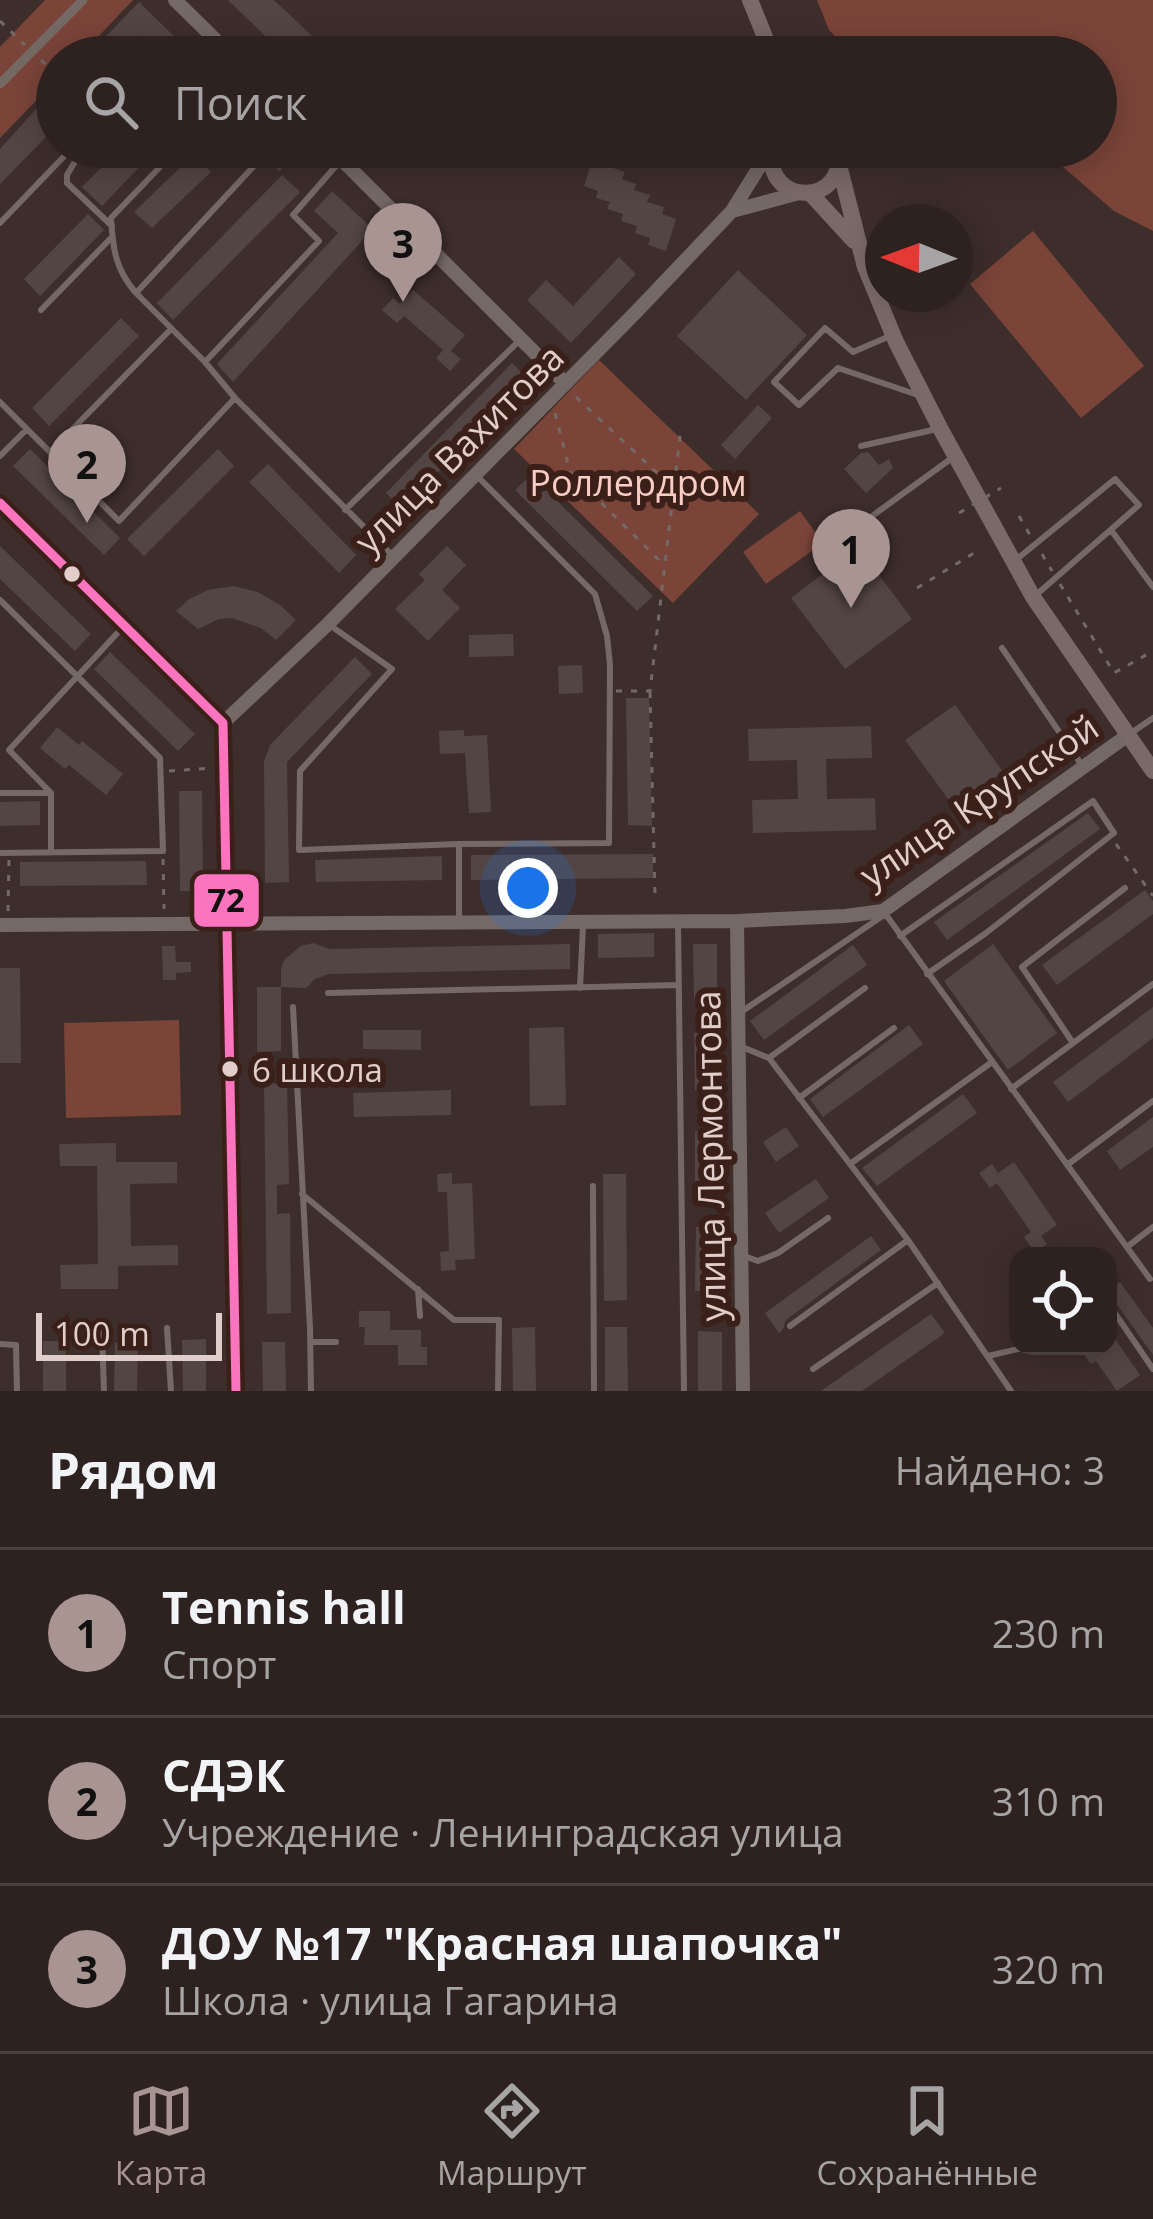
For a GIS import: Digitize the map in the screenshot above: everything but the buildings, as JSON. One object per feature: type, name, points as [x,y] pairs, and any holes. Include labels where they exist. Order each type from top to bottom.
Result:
[{"type":"main road","points":[[750,0],[765,36]]},
{"type":"main road","points":[[772,168],[788,189],[804,193],[857,245]]},
{"type":"main road","points":[[804,193],[829,184],[834,168]]},
{"type":"main road","points":[[841,168],[857,245],[893,334],[940,428],[1033,597],[1153,771]]},
{"type":"street","points":[[47,36],[83,0]]},
{"type":"street","points":[[175,0],[211,36]]},
{"type":"street","points":[[0,84],[36,48]]},
{"type":"street","points":[[351,168],[566,383]]},
{"type":"street","name":"улица Вахитова","points":[[223,723],[395,558],[566,383],[732,211],[759,168]]},
{"type":"street","points":[[732,211],[804,193]]},
{"type":"street","points":[[0,503],[223,723],[236,1391]]},
{"type":"street","name":"улица Крупской","points":[[4,925],[737,921],[884,913],[1128,735]]},
{"type":"street","name":"улица Лермонтова","points":[[737,921],[743,1391]]},
{"type":"lane","points":[[0,223],[51,168]]},
{"type":"lane","points":[[71,168],[67,183],[112,226]]},
{"type":"lane","points":[[158,168],[112,218],[113,255],[129,286],[395,558]]},
{"type":"lane","points":[[136,293],[252,168]]},
{"type":"lane","points":[[206,362],[319,241],[292,215],[334,168]]},
{"type":"lane","points":[[40,310],[112,237]]},
{"type":"lane","points":[[893,334],[853,352],[824,328],[774,382],[799,405],[838,368],[924,397]]},
{"type":"lane","points":[[50,452],[171,329]]},
{"type":"lane","points":[[345,510],[522,338]]},
{"type":"lane","points":[[0,402],[119,521],[235,398]]},
{"type":"lane","points":[[861,446],[940,428]]},
{"type":"lane","points":[[0,456],[27,429]]},
{"type":"lane","points":[[846,535],[955,455]]},
{"type":"lane","points":[[328,624],[392,669],[300,771],[299,850],[609,843],[607,636],[595,594],[475,474]]},
{"type":"lane","points":[[1012,562],[1115,479],[1139,506],[1033,597]]},
{"type":"lane","points":[[1111,530],[1153,587]]},
{"type":"lane","points":[[0,600],[160,758],[163,851],[4,853]]},
{"type":"lane","points":[[51,852],[51,793],[9,750],[125,624]]},
{"type":"lane","points":[[1002,648],[1084,768]]},
{"type":"lane","points":[[1128,735],[1153,718]]},
{"type":"lane","points":[[0,793],[51,793]]},
{"type":"lane","points":[[900,936],[1093,801],[1114,833],[927,974]]},
{"type":"lane","points":[[459,844],[459,922]]},
{"type":"lane","points":[[1073,1043],[1022,968],[1125,888]]},
{"type":"lane","points":[[738,1014],[884,913],[1150,1279]]},
{"type":"lane","points":[[678,920],[684,1391]]},
{"type":"lane","points":[[580,988],[583,921]]},
{"type":"lane","points":[[1011,1089],[1153,984]]},
{"type":"lane","points":[[328,993],[678,985]]},
{"type":"lane","points":[[769,1058],[865,988]]},
{"type":"lane","points":[[293,1007],[311,1391]]},
{"type":"lane","points":[[799,1098],[894,1028]]},
{"type":"lane","points":[[739,1046],[769,1058],[908,1240],[1011,1391]]},
{"type":"lane","points":[[850,1164],[992,1063]]},
{"type":"lane","points":[[1067,1165],[1153,1101]]},
{"type":"lane","points":[[592,1186],[594,1391]]},
{"type":"lane","points":[[302,1195],[454,1320],[499,1320],[498,1391]]},
{"type":"lane","points":[[741,1254],[758,1261],[829,1218]]},
{"type":"lane","points":[[1127,1247],[1153,1227]]},
{"type":"lane","points":[[790,1326],[908,1240]]},
{"type":"lane","points":[[813,1369],[938,1283]]},
{"type":"lane","points":[[418,1289],[420,1316]]},
{"type":"lane","points":[[1117,1316],[1153,1370]]},
{"type":"lane","points":[[167,1328],[171,1391]]},
{"type":"lane","points":[[102,1332],[104,1391]]},
{"type":"lane","points":[[310,1342],[336,1342]]},
{"type":"lane","points":[[0,1344],[16,1345],[17,1391]]},
{"type":"lane","points":[[987,1356],[1009,1351]]},
{"type":"path","points":[[576,397],[674,488]]},
{"type":"path","points":[[548,400],[554,407],[570,472],[665,566]]},
{"type":"path","points":[[655,893],[650,691],[681,428]]},
{"type":"path","points":[[959,513],[1001,488]]},
{"type":"path","points":[[1019,516],[1114,673],[1153,651]]},
{"type":"path","points":[[917,588],[979,550]]},
{"type":"path","points":[[610,691],[650,691]]},
{"type":"path","points":[[161,771],[225,768]]},
{"type":"path","points":[[163,851],[165,923]]},
{"type":"path","points":[[4,853],[4,925]]},
{"type":"green space","points":[[45,0],[133,0],[99,36],[36,36],[36,101],[0,138],[0,47]]},
{"type":"green space","points":[[817,0],[1153,0],[1153,231],[1114,211],[1064,168],[1117,168],[1117,36],[835,36]]},
{"type":"green space","points":[[1033,231],[1144,366],[1081,418],[973,288],[973,281]]},
{"type":"green space","name":"Роллердром","points":[[599,360],[759,514],[673,603],[514,449]]},
{"type":"green space","points":[[800,511],[823,543],[766,584],[743,552]]},
{"type":"green space","points":[[179,1020],[181,1115],[66,1118],[64,1023]]},
{"type":"transit line","name":"72","points":[[0,503],[223,723],[236,1391]]},
{"type":"place","name":"ДОУ №17 \"Красная шапочка\"","points":[[403,302]]},
{"type":"place","name":"СДЭК","points":[[87,523]]},
{"type":"place","name":"Tennis hall","points":[[851,608]]},
{"type":"place","name":"6 школа","points":[[230,1069]]}]
